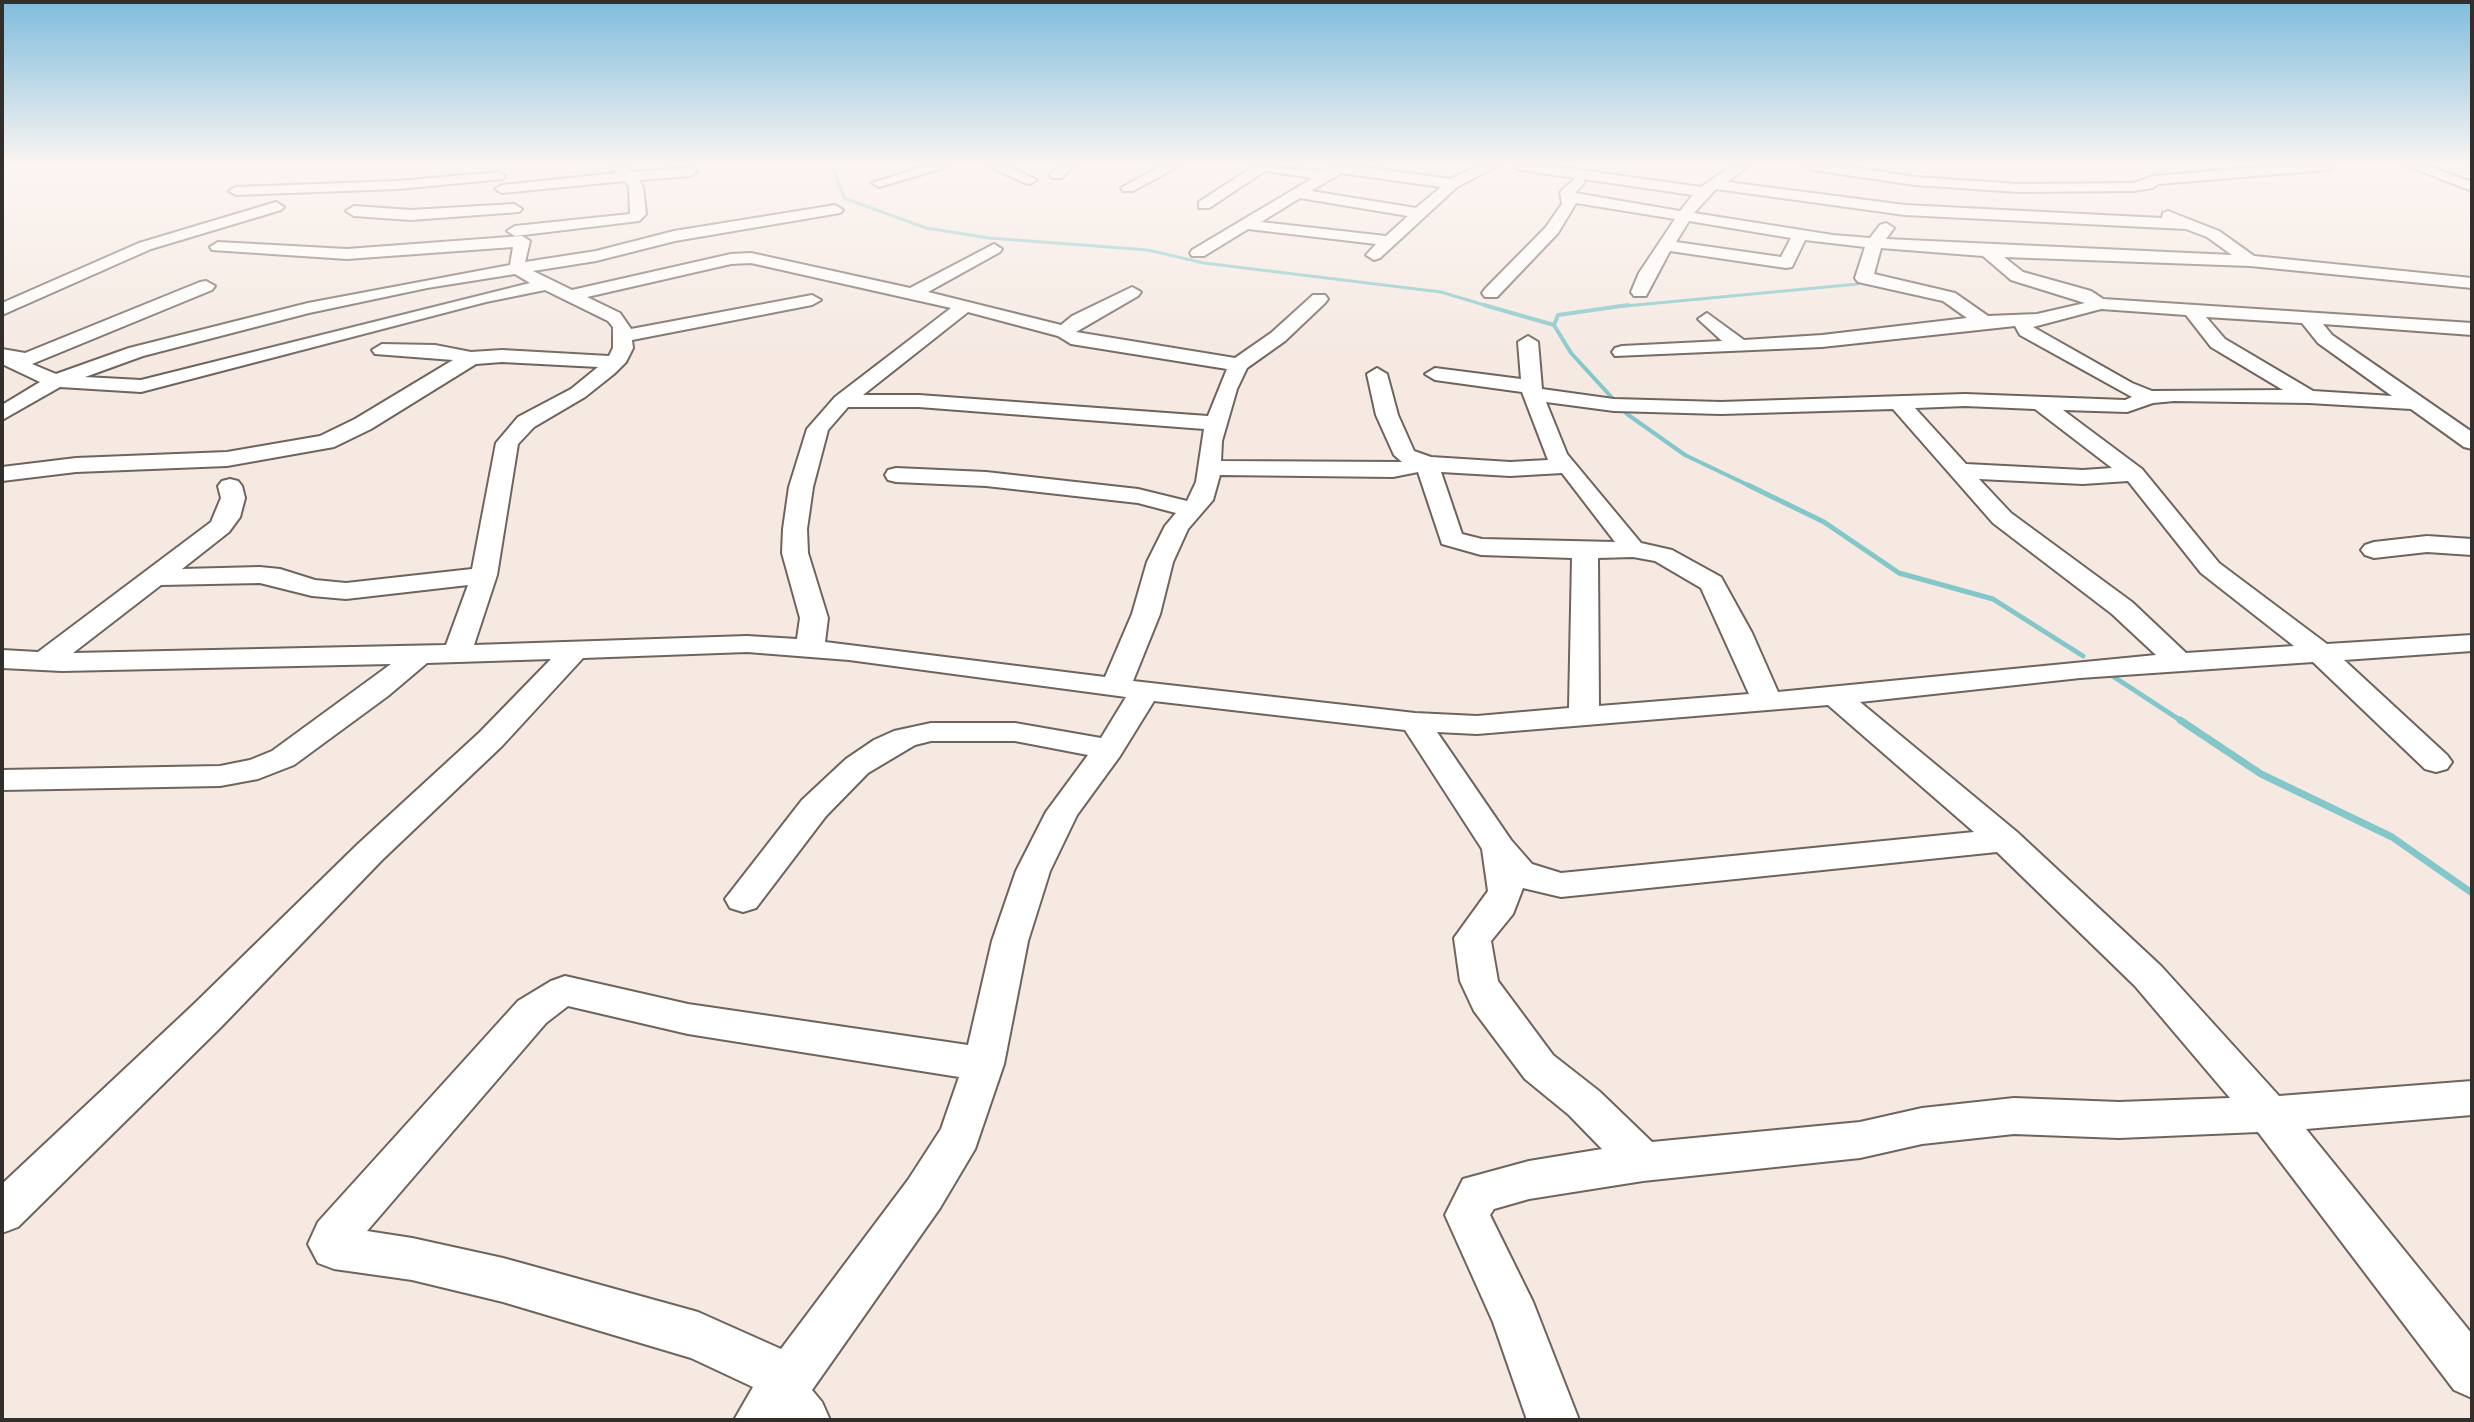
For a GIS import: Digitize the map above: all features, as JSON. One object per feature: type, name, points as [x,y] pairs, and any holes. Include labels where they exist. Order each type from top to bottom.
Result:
[{"type":"street","points":[[2,310],[145,246],[191,232]]},
{"type":"street","points":[[457,653],[484,575],[507,443],[526,422],[578,393],[616,362],[623,348],[622,327],[614,317],[523,273],[517,262],[518,232]]},
{"type":"street","points":[[218,247],[347,254],[537,232]]},
{"type":"street","points":[[2,414],[56,381],[136,352],[308,308],[427,283],[596,256],[697,232]]},
{"type":"street","points":[[1198,253],[1232,232]]},
{"type":"street","points":[[1313,232],[1388,241]]},
{"type":"street","points":[[1374,255],[1397,232]]},
{"type":"street","points":[[1491,293],[1550,232]]},
{"type":"street","points":[[1640,292],[1648,273],[1675,232]]},
{"type":"street","points":[[1785,232],[1874,243],[1987,251],[2250,261],[2472,283]]},
{"type":"street","points":[[1884,232],[1874,243],[1864,278],[1903,284],[1916,291],[1949,297],[1984,322]]},
{"type":"street","points":[[2037,232],[2063,253]]},
{"type":"street","points":[[2208,232],[2250,261]]},
{"type":"street","points":[[1667,246],[1786,263],[1800,235]]},
{"type":"street","points":[[914,293],[994,249]]},
{"type":"street","points":[[1987,251],[2017,276],[2046,287],[2085,295],[2099,304]]},
{"type":"street","points":[[570,296],[731,259],[751,258],[914,293],[1065,332],[1071,338],[1239,365]]},
{"type":"street","points":[[6,361],[56,381],[128,386],[151,384],[485,297],[546,285]]},
{"type":"street","points":[[6,361],[27,359],[206,286]]},
{"type":"street","points":[[1065,332],[1079,320],[1132,292]]},
{"type":"street","points":[[269,296],[308,308]]},
{"type":"street","points":[[984,1064],[688,1019],[565,991],[532,1012],[353,1214],[331,1244],[334,1248],[412,1259],[503,1280],[698,1336],[783,1403],[960,1136],[984,1064],[1010,941],[1033,871],[1062,812],[1109,749],[1129,690],[1160,562],[1177,526],[1201,500],[1211,468],[1211,441],[1227,389],[1239,365],[1278,337],[1319,299]]},
{"type":"street","points":[[624,336],[812,300]]},
{"type":"street","points":[[1622,352],[1822,341],[1984,322],[2027,321],[2071,314],[2099,304],[2472,329]]},
{"type":"street","points":[[810,648],[814,618],[795,553],[795,529],[801,487],[818,429],[842,401],[965,306]]},
{"type":"street","points":[[2191,310],[2218,343],[2309,397]]},
{"type":"street","points":[[1707,319],[1738,344]]},
{"type":"street","points":[[2308,319],[2325,339],[2471,440]]},
{"type":"street","points":[[2027,321],[2024,327],[2027,331],[2125,387],[2150,397]]},
{"type":"street","points":[[1528,342],[1532,391],[1557,457],[1568,466],[1633,549]]},
{"type":"street","points":[[382,350],[435,351],[471,358],[502,356],[616,362]]},
{"type":"street","points":[[2,474],[76,465],[227,459],[326,442],[363,424],[471,358]]},
{"type":"street","points":[[1377,374],[1387,415],[1408,463],[1451,539],[1481,547],[1585,551],[1633,549],[1663,555],[1712,583],[1738,633],[1767,701]]},
{"type":"street","points":[[1435,374],[1622,405],[1721,408],[1898,402],[2127,406],[2150,397],[2309,397],[2414,403]]},
{"type":"street","points":[[842,401],[919,401],[1216,423]]},
{"type":"street","points":[[1898,402],[2002,518],[2122,608],[2179,662]]},
{"type":"street","points":[[2041,403],[2134,474],[2210,568],[2319,652],[2436,762]]},
{"type":"street","points":[[1211,468],[1408,463],[1510,469],[1568,466]]},
{"type":"street","points":[[1963,471],[2083,477],[2134,474]]},
{"type":"street","points":[[896,475],[986,479],[1138,496],[1191,509]]},
{"type":"street","points":[[2,680],[54,662],[159,577],[228,517],[233,498],[230,486]]},
{"type":"street","points":[[2374,550],[2427,544],[2472,547]]},
{"type":"street","points":[[1584,715],[1585,551]]},
{"type":"street","points":[[159,577],[260,575],[280,577],[312,588],[346,591],[484,575]]},
{"type":"street","points":[[2,659],[54,662],[419,655],[717,644],[810,648],[1129,690],[1415,722],[1477,725],[1835,696],[2080,669],[2472,643]]},
{"type":"street","points":[[2,1213],[207,1016],[370,852],[491,739],[577,648]]},
{"type":"street","points":[[2,780],[220,776],[258,769],[283,758],[378,690],[419,655]]},
{"type":"street","points":[[1835,696],[2005,840],[2148,976],[2269,1114],[2472,1373]]},
{"type":"street","points":[[1415,722],[1499,848],[1520,873],[1561,885],[2005,840]]},
{"type":"street","points":[[743,899],[814,808],[857,766],[905,738],[931,732],[1015,732],[1109,749]]},
{"type":"street","points":[[1499,848],[1506,891],[1500,905],[1472,938],[1479,981],[1488,1000],[1539,1067],[1584,1103],[1643,1162]]},
{"type":"street","points":[[1553,1420],[1516,1318],[1467,1215],[1479,1193],[1529,1180],[1643,1162],[1860,1140],[1922,1126],[2014,1116],[2119,1120],[2269,1114],[2472,1098]]},
{"type":"waterway","points":[[953,232],[989,238],[1148,250],[1204,263],[1441,292],[1491,307]]},
{"type":"waterway","points":[[1615,307],[1858,284]]},
{"type":"waterway","points":[[1484,305],[1491,307]]},
{"type":"waterway","points":[[1554,325],[1558,315],[1628,305]]},
{"type":"waterway","points":[[1491,307],[1554,325]]},
{"type":"waterway","points":[[1554,325],[1571,353],[1627,414],[1685,455],[1752,487]]},
{"type":"waterway","points":[[1748,485],[1824,522],[1899,573],[1993,599],[2083,656]]},
{"type":"waterway","points":[[2111,675],[2183,722]]},
{"type":"waterway","points":[[2183,722],[2261,774],[2392,837],[2472,893]]}]
